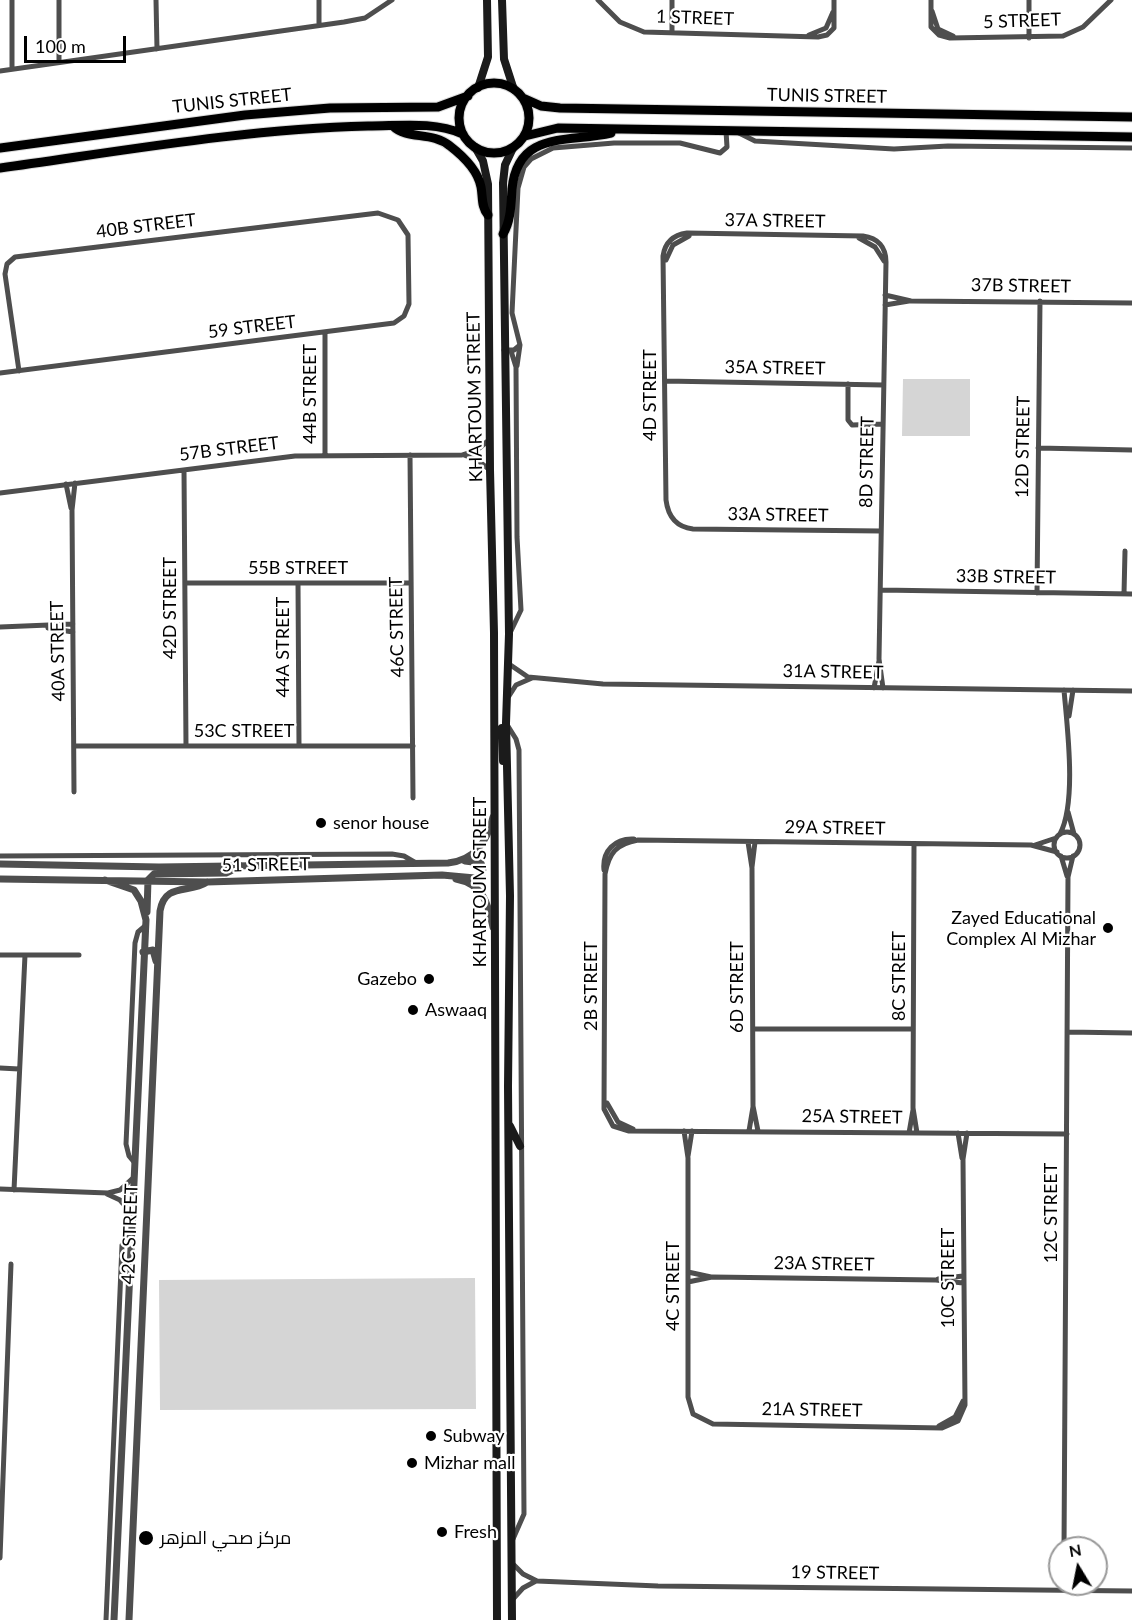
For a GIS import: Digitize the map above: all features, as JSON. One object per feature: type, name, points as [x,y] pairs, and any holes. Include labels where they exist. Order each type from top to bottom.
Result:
[{"type":"main road","points":[[478,88],[488,57],[487,0]]},
{"type":"main road","points":[[502,0],[504,59],[514,90]]},
{"type":"main road","points":[[496,84],[514,90],[523,98],[529,117],[525,136],[513,148],[490,153],[475,147],[463,134],[460,114],[468,96],[478,88],[496,84]]},
{"type":"main road","name":"TUNIS STREET","points":[[0,148],[246,115],[343,107],[438,107],[468,96]]},
{"type":"main road","name":"TUNIS STREET","points":[[523,98],[541,106],[560,108],[1132,117]]},
{"type":"main road","points":[[393,126],[403,133],[438,138],[455,150],[477,177],[484,208],[488,215]]},
{"type":"main road","name":"TUNIS STREET","points":[[0,168],[260,132],[393,126],[442,127],[463,134]]},
{"type":"main road","name":"TUNIS STREET","points":[[525,136],[551,128],[1132,137]]},
{"type":"main road","points":[[503,234],[508,221],[515,172],[530,150],[547,142],[623,129]]},
{"type":"main road","name":"KHARTOUM STREET","points":[[475,147],[487,177],[488,215],[489,440],[496,806],[494,936],[497,1620]]},
{"type":"main road","name":"KHARTOUM STREET","points":[[512,1620],[508,1086],[510,896],[506,723],[509,634],[503,177],[513,148]]},
{"type":"main road","points":[[494,693],[500,694],[503,699],[501,744],[507,777]]},
{"type":"main road","points":[[495,1085],[508,1086]]},
{"type":"main road","points":[[509,1122],[520,1146]]},
{"type":"street","points":[[12,0],[12,69]]},
{"type":"street","points":[[59,0],[59,62]]},
{"type":"street","points":[[156,0],[157,49]]},
{"type":"street","points":[[319,0],[319,25]]},
{"type":"street","points":[[0,71],[365,18],[392,0]]},
{"type":"street","name":"1 STREET","points":[[598,0],[614,17],[633,29],[672,33],[803,36],[826,28],[834,8],[834,0]]},
{"type":"street","points":[[672,0],[672,33]]},
{"type":"street","points":[[1029,0],[1029,38]]},
{"type":"street","name":"5 STREET","points":[[931,2],[938,29],[958,38],[1029,38],[1057,37],[1075,32],[1111,0]]},
{"type":"street","points":[[509,634],[521,610],[517,537],[516,367],[520,345],[512,313],[518,188],[524,167],[531,159],[553,148],[614,143],[680,143],[720,153],[727,147],[731,131],[755,141],[894,148],[948,146],[1132,148]]},
{"type":"street","name":"40B STREET","points":[[19,371],[5,274],[7,264],[15,257],[378,213],[398,219]]},
{"type":"street","name":"59 STREET","points":[[0,373],[388,325],[404,316],[409,304],[408,239],[405,228],[398,219]]},
{"type":"street","name":"37A STREET","points":[[671,243],[694,235],[855,238],[867,236],[877,244]]},
{"type":"street","name":"4D STREET","points":[[671,243],[663,253],[665,263],[666,500],[670,515],[676,523]]},
{"type":"street","name":"8D STREET","points":[[874,688],[879,659],[881,591],[885,305],[885,266],[877,244]]},
{"type":"street","name":"37B STREET","points":[[885,295],[911,301]]},
{"type":"street","name":"37B STREET","points":[[885,305],[911,301],[1132,303]]},
{"type":"street","name":"12D STREET","points":[[1037,592],[1040,301]]},
{"type":"street","name":"44B STREET","points":[[325,333],[326,455]]},
{"type":"street","points":[[516,367],[507,350],[520,345]]},
{"type":"street","name":"35A STREET","points":[[665,381],[884,384]]},
{"type":"street","points":[[848,384],[848,420],[852,424],[883,424]]},
{"type":"street","name":"57B STREET","points":[[0,493],[326,455],[462,455],[477,450],[489,440]]},
{"type":"street","points":[[1038,448],[1132,450]]},
{"type":"street","name":"46C STREET","points":[[410,455],[413,798]]},
{"type":"street","name":"57B STREET","points":[[462,455],[477,460],[490,470]]},
{"type":"street","name":"42D STREET","points":[[184,470],[186,746]]},
{"type":"street","name":"40A STREET","points":[[74,792],[72,510],[75,483]]},
{"type":"street","name":"40A STREET","points":[[66,484],[72,510]]},
{"type":"street","name":"33A STREET","points":[[676,523],[693,529],[881,531]]},
{"type":"street","points":[[1124,594],[1125,551]]},
{"type":"street","name":"55B STREET","points":[[185,583],[411,584]]},
{"type":"street","name":"44A STREET","points":[[298,583],[299,746]]},
{"type":"street","name":"33B STREET","points":[[881,591],[1132,594]]},
{"type":"street","points":[[0,627],[47,627],[73,624]]},
{"type":"street","points":[[47,627],[73,632]]},
{"type":"street","name":"8D STREET","points":[[879,659],[883,688]]},
{"type":"street","name":"31A STREET","points":[[509,664],[522,675],[534,678],[603,684],[1132,691]]},
{"type":"street","points":[[508,696],[522,682],[534,678]]},
{"type":"street","points":[[1064,690],[1068,718],[1068,808],[1074,834],[1080,846],[1073,856],[1058,854],[1054,845],[1068,808]]},
{"type":"street","points":[[1068,718],[1073,690]]},
{"type":"street","points":[[506,723],[516,739],[519,750],[524,1514],[512,1543]]},
{"type":"street","name":"53C STREET","points":[[74,746],[413,746]]},
{"type":"street","points":[[462,861],[480,849],[496,806]]},
{"type":"street","points":[[1058,836],[1074,834]]},
{"type":"street","name":"29A STREET","points":[[1031,845],[1058,836]]},
{"type":"street","name":"29A STREET","points":[[612,848],[621,840],[1031,845],[1058,854]]},
{"type":"street","name":"6D STREET","points":[[748,842],[752,868]]},
{"type":"street","name":"6D STREET","points":[[749,1131],[753,1106],[752,868],[755,842]]},
{"type":"street","name":"8C STREET","points":[[909,1133],[913,1108],[914,844]]},
{"type":"street","name":"2B STREET","points":[[611,1118],[606,1098],[605,874],[603,862],[612,848]]},
{"type":"street","points":[[0,856],[392,854],[404,856],[417,864]]},
{"type":"street","name":"12C STREET","points":[[1058,854],[1068,878]]},
{"type":"street","name":"12C STREET","points":[[1064,1536],[1068,878],[1073,856]]},
{"type":"street","points":[[442,875],[475,878],[481,876],[483,869],[481,863],[462,861]]},
{"type":"street","name":"51 STREET","points":[[0,864],[241,866],[417,864],[462,861]]},
{"type":"street","points":[[134,1162],[129,1156],[126,1144],[135,943],[145,923],[148,882],[152,875],[158,873],[226,873],[241,866]]},
{"type":"street","name":"51 STREET","points":[[0,879],[207,882],[442,875],[469,883],[481,892],[487,901],[494,936]]},
{"type":"street","name":"42C STREET","points":[[105,880],[134,890],[141,901],[145,923],[114,1620]]},
{"type":"street","name":"42C STREET","points":[[129,1620],[160,911],[163,901],[173,890],[197,887],[207,882]]},
{"type":"street","points":[[143,952],[150,949],[155,952],[159,972]]},
{"type":"street","points":[[0,955],[79,955]]},
{"type":"street","points":[[14,1190],[25,955]]},
{"type":"street","points":[[753,1029],[913,1029]]},
{"type":"street","points":[[1067,1032],[1132,1033]]},
{"type":"street","points":[[0,1068],[20,1069]]},
{"type":"street","name":"6D STREET","points":[[753,1106],[758,1131]]},
{"type":"street","name":"8C STREET","points":[[913,1108],[917,1133]]},
{"type":"street","name":"25A STREET","points":[[611,1118],[621,1130],[1067,1134]]},
{"type":"street","name":"4C STREET","points":[[684,1131],[688,1158]]},
{"type":"street","name":"4C STREET","points":[[692,1131],[688,1158],[688,1397],[693,1414]]},
{"type":"street","name":"10C STREET","points":[[958,1133],[963,1159]]},
{"type":"street","name":"10C STREET","points":[[956,1419],[964,1410],[963,1159],[967,1133]]},
{"type":"street","points":[[0,1189],[102,1193],[120,1190],[133,1178]]},
{"type":"street","points":[[102,1193],[120,1200],[132,1214]]},
{"type":"street","points":[[106,1620],[122,1245],[131,1234]]},
{"type":"street","points":[[0,1558],[11,1264]]},
{"type":"street","name":"23A STREET","points":[[688,1272],[712,1277],[936,1280],[963,1283]]},
{"type":"street","name":"23A STREET","points":[[936,1280],[963,1276]]},
{"type":"street","name":"23A STREET","points":[[688,1282],[712,1277]]},
{"type":"street","points":[[0,1314],[9,1314]]},
{"type":"street","name":"21A STREET","points":[[693,1414],[700,1420],[713,1424],[933,1427],[956,1419]]},
{"type":"street","points":[[512,1563],[524,1574],[537,1581]]},
{"type":"street","points":[[513,1601],[523,1588],[537,1581]]},
{"type":"street","name":"19 STREET","points":[[537,1581],[658,1586],[1048,1590]]},
{"type":"street","name":"19 STREET","points":[[1108,1590],[1132,1591]]},
{"type":"shaded area","points":[[903,379],[970,379],[970,436],[902,436]]},
{"type":"shaded area","points":[[475,1278],[476,1409],[160,1410],[159,1280]]},
{"type":"place","name":"senor house","points":[[321,823]]},
{"type":"place","name":"Zayed Educational Complex Al Mizhar","points":[[1108,928]]},
{"type":"place","name":"Gazebo","points":[[429,979]]},
{"type":"place","name":"Aswaaq","points":[[413,1010]]},
{"type":"place","name":"Subway","points":[[431,1436]]},
{"type":"place","name":"Mizhar mall","points":[[412,1463]]},
{"type":"place","name":"Fresh","points":[[442,1532]]},
{"type":"place","name":"مركز صحي المزهر","points":[[146,1538]]}]
